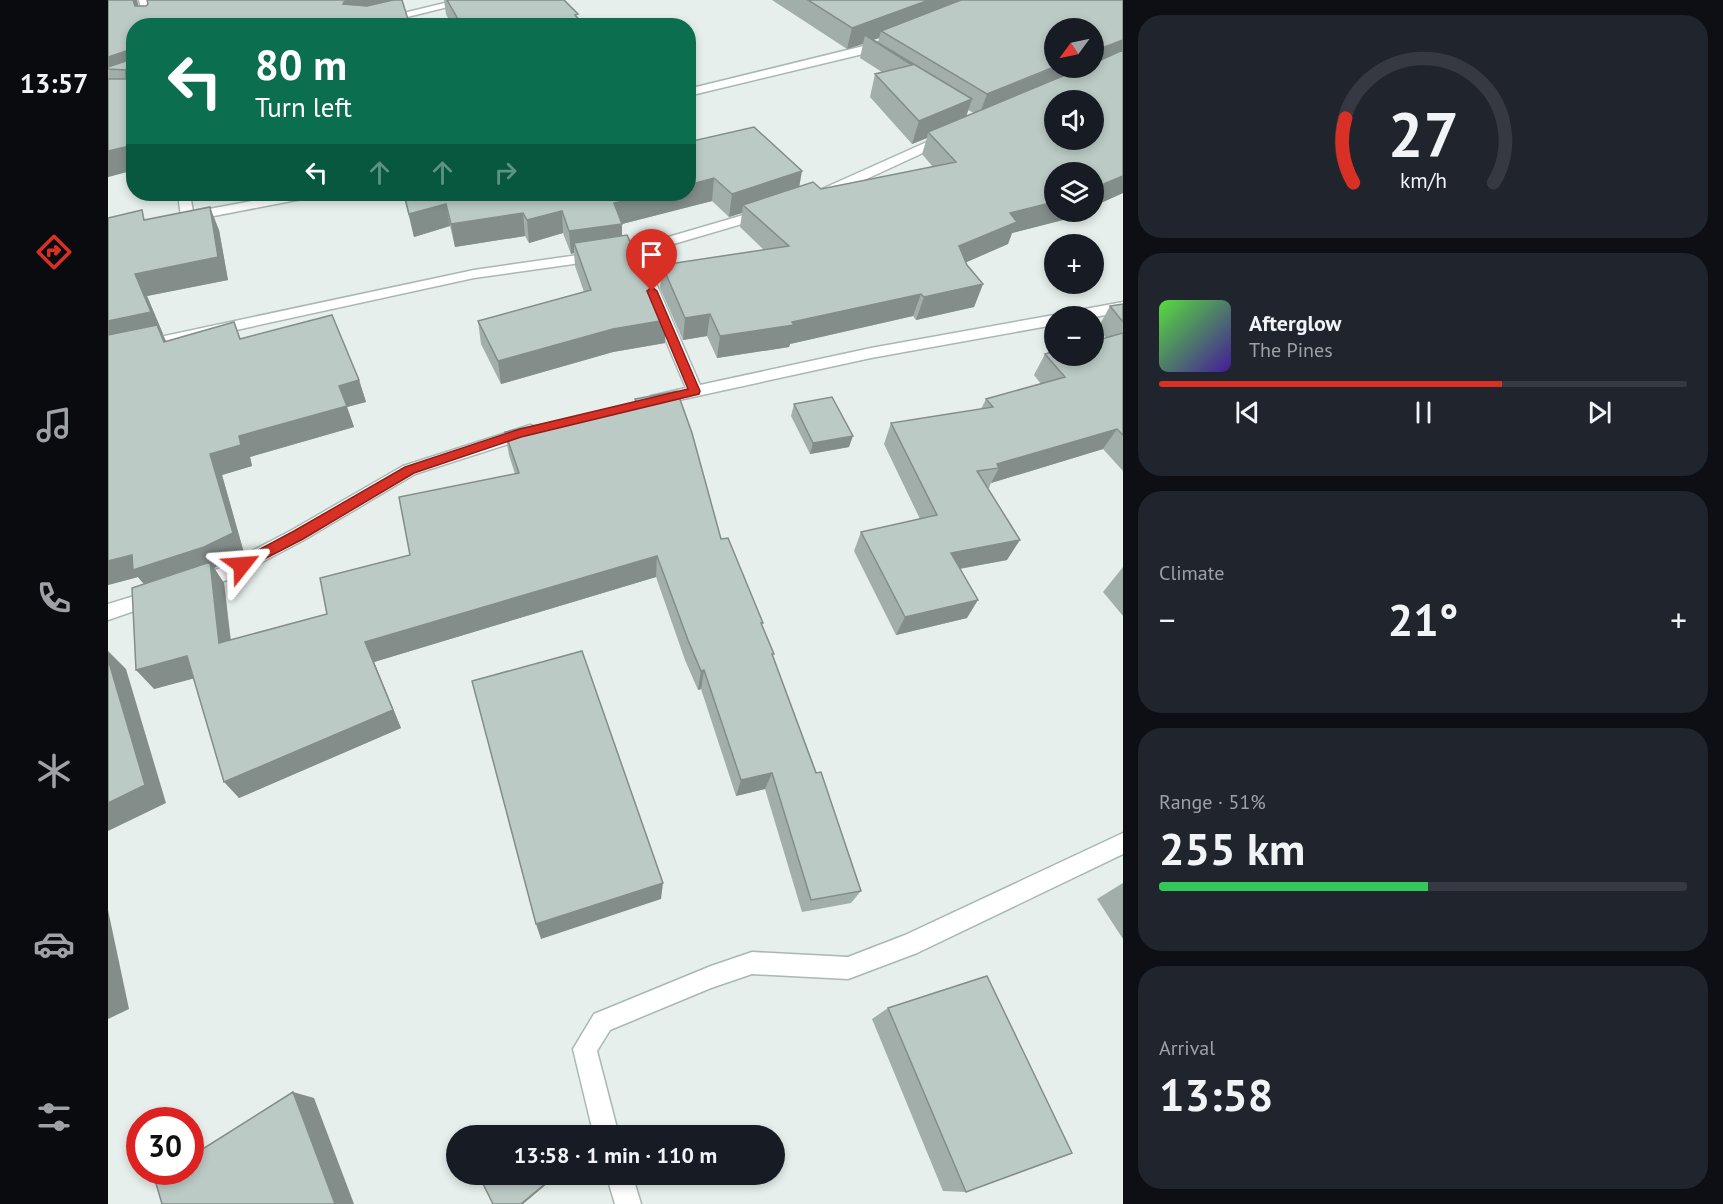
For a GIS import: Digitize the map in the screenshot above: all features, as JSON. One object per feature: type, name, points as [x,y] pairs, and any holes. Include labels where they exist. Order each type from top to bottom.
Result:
[{"type":"street","points":[[144,0],[148,18]]},
{"type":"street","points":[[391,18],[471,0]]},
{"type":"street","points":[[696,91],[868,54],[891,41]]},
{"type":"street","points":[[801,200],[843,185],[956,133]]},
{"type":"street","points":[[183,201],[181,218],[270,201]]},
{"type":"street","points":[[108,353],[474,274],[635,251],[780,207]]},
{"type":"street","points":[[635,251],[695,391]]},
{"type":"street","points":[[1104,310],[1123,307]]},
{"type":"street","points":[[636,405],[871,353],[1044,322]]},
{"type":"street","points":[[108,612],[224,574],[298,535],[410,470],[543,428]]},
{"type":"street","points":[[605,1125],[585,1049],[602,1022],[752,963],[848,968],[909,945],[958,923],[1123,843]]},
{"type":"street","points":[[622,1185],[628,1204]]},
{"type":"building","points":[[108,0],[133,0],[135,6],[146,6],[147,0],[352,0],[343,4],[367,6],[402,0],[408,18],[126,18],[126,51],[108,57]]},
{"type":"building","points":[[447,0],[564,0],[578,14],[575,15],[578,18],[457,18]]},
{"type":"building","points":[[808,0],[929,0],[852,28]]},
{"type":"building","points":[[961,0],[1123,1],[1123,40],[1104,47],[1104,18],[1044,18],[1044,71],[987,94],[881,31]]},
{"type":"building","points":[[865,35],[972,99],[919,121],[875,74],[912,65]]},
{"type":"building","points":[[1123,50],[1123,176],[1104,184],[1104,162],[1044,162],[1044,204],[1010,213],[1017,222],[959,246],[967,265],[983,284],[924,297],[921,294],[792,322],[794,325],[720,336],[710,314],[685,318],[662,265],[789,246],[743,205],[813,182],[821,189],[956,162],[928,132],[1058,78],[1104,78],[1104,59]]},
{"type":"building","points":[[126,61],[126,70],[108,69],[108,67]]},
{"type":"building","points":[[108,79],[126,79],[126,147],[108,151]]},
{"type":"building","points":[[754,127],[802,171],[732,194],[714,178],[696,183],[696,140]]},
{"type":"building","points":[[406,201],[623,201],[614,203],[622,224],[569,231],[562,211],[527,220],[523,213],[451,224],[446,204],[409,214]]},
{"type":"building","points":[[210,207],[218,257],[135,274],[151,312],[108,321],[108,218],[142,210],[144,220]]},
{"type":"building","points":[[627,235],[666,320],[613,329],[498,361],[478,321],[591,290],[574,243]]},
{"type":"building","points":[[1123,304],[1123,322],[1110,306]]},
{"type":"building","points":[[332,315],[359,380],[339,386],[347,406],[239,436],[241,445],[210,454],[233,533],[204,547],[133,570],[132,555],[108,561],[108,335],[157,325],[164,342],[234,322],[240,339]]},
{"type":"building","points":[[1123,333],[1123,435],[1117,429],[997,464],[999,468],[977,471],[1020,540],[951,553],[978,600],[905,617],[861,532],[937,515],[891,423],[993,407],[986,399],[1065,377],[1055,366],[1104,366],[1104,338]]},
{"type":"building","points":[[677,391],[692,433],[721,539],[728,538],[763,623],[761,623],[816,773],[821,772],[861,891],[811,900],[772,773],[741,780],[704,670],[701,671],[688,640],[657,556],[365,642],[393,710],[224,782],[187,656],[136,670],[132,588],[210,562],[219,643],[327,614],[320,578],[410,555],[399,497],[519,473],[505,432],[637,404],[635,399]]},
{"type":"building","points":[[832,397],[853,436],[813,443],[794,404]]},
{"type":"building","points":[[582,651],[663,883],[536,924],[472,681]]},
{"type":"building","points":[[108,659],[145,785],[108,803]]},
{"type":"building","points":[[987,976],[1072,1153],[966,1192],[888,1008]]},
{"type":"building","points":[[293,1092],[335,1204],[162,1204],[156,1185],[204,1185],[204,1148]]},
{"type":"building","points":[[484,1185],[544,1185],[521,1204],[493,1204]]},
{"type":"route","points":[[242,565],[410,470],[520,433],[695,391],[652,291]]}]
